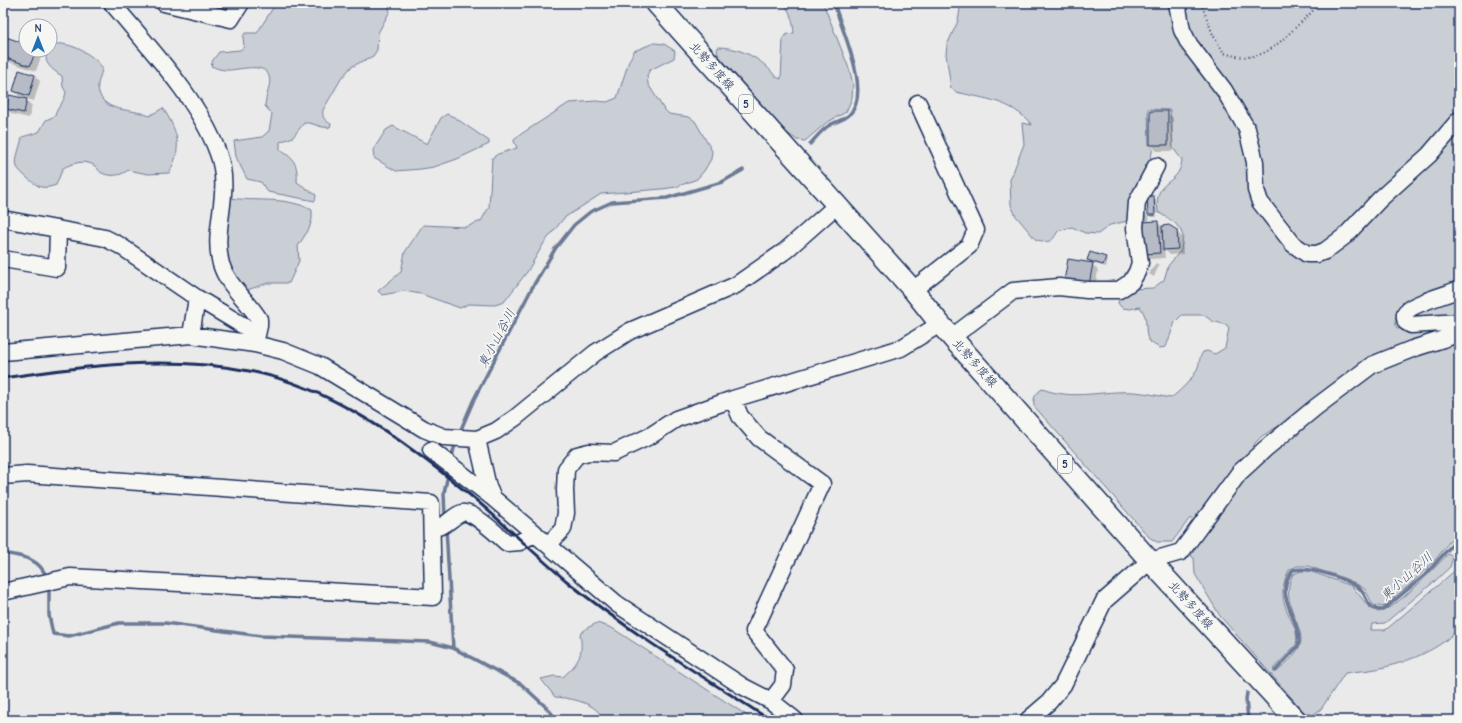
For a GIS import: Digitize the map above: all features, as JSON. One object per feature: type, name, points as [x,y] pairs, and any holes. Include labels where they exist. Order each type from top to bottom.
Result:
[{"type":"main road","name":"北勢多度線","points":[[656,3],[836,206],[913,290],[946,331],[1150,561],[1296,720]]},
{"type":"street","points":[[112,3],[176,82],[198,113],[213,141],[224,175],[224,194],[218,238],[221,262],[229,282],[259,319],[256,339]]},
{"type":"street","points":[[164,3],[231,18],[241,3]]},
{"type":"street","points":[[1177,3],[1182,30],[1189,44],[1224,90],[1247,129],[1255,162],[1256,190],[1260,202],[1293,244],[1308,254],[1317,254],[1325,251],[1345,236],[1380,199],[1429,155],[1459,120]]},
{"type":"street","points":[[913,290],[969,246],[976,230],[918,103]]},
{"type":"street","points":[[549,544],[563,529],[566,513],[564,490],[566,468],[577,455],[589,452],[614,453],[650,436],[676,419],[733,398],[901,348],[946,331],[1013,291],[1059,288],[1119,290],[1131,282],[1140,264],[1135,228],[1137,202],[1156,166]]},
{"type":"street","points":[[3,219],[112,241],[256,339],[320,366],[424,429],[444,437],[471,438],[496,431],[515,418],[595,352],[630,332],[736,286],[785,251],[836,206]]},
{"type":"street","points":[[3,259],[57,268],[58,229]]},
{"type":"street","points":[[1459,289],[1413,307],[1406,312],[1404,317],[1406,322],[1411,325],[1459,322]]},
{"type":"street","points":[[191,335],[197,298]]},
{"type":"street","points":[[1028,720],[1049,702],[1063,685],[1104,601],[1150,561],[1181,552],[1239,473],[1316,407],[1372,365],[1412,349],[1459,334]]},
{"type":"street","points":[[3,352],[191,335],[256,339]]},
{"type":"street","points":[[733,398],[740,416],[759,438],[822,484],[754,631],[785,670],[783,685],[771,701]]},
{"type":"street","points":[[471,438],[493,498]]},
{"type":"street","points":[[442,459],[549,544],[617,604],[742,686],[771,701],[795,720]]},
{"type":"street","points":[[3,476],[28,474],[431,503],[434,528],[433,597],[70,577],[3,592]]},
{"type":"street","points":[[434,528],[452,521],[462,513],[468,513],[487,525],[507,543],[520,542],[535,533]]},
{"type":"path","points":[[1201,3],[1213,35],[1224,53],[1246,58],[1259,56],[1274,49],[1319,3]]},
{"type":"shaded area","points":[[276,3],[387,3],[390,11],[378,33],[377,50],[373,56],[351,67],[341,79],[323,110],[323,116],[325,120],[331,124],[330,127],[304,123],[293,137],[280,142],[280,150],[289,156],[296,167],[297,182],[316,195],[315,201],[268,192],[261,182],[247,179],[236,157],[234,141],[262,137],[269,131],[272,114],[265,106],[270,83],[269,76],[266,71],[256,68],[226,70],[211,66],[213,60],[219,52],[240,50],[244,47],[243,37],[245,33],[257,33]]},
{"type":"shaded area","points":[[782,3],[823,3],[850,71],[853,85],[852,98],[846,112],[826,123],[805,141],[797,140],[786,132],[719,56],[717,51],[718,47],[725,47],[751,55],[781,79],[783,39],[787,34],[794,33],[788,9]]},
{"type":"shaded area","points":[[961,3],[1459,3],[1459,286],[1400,310],[1395,321],[1397,328],[1411,332],[1457,328],[1366,361],[1351,370],[1302,412],[1262,436],[1255,443],[1251,452],[1197,519],[1193,521],[1190,518],[1172,542],[1157,542],[1149,537],[1034,406],[1034,401],[1036,394],[1042,389],[1077,395],[1134,392],[1171,398],[1193,376],[1203,352],[1207,351],[1215,354],[1225,348],[1229,328],[1227,325],[1212,321],[1204,315],[1182,315],[1175,322],[1166,347],[1160,348],[1149,341],[1147,337],[1146,320],[1140,307],[1130,309],[1122,308],[1118,303],[1120,297],[1134,289],[1153,288],[1164,280],[1168,266],[1181,250],[1183,236],[1180,229],[1175,223],[1158,212],[1157,201],[1159,193],[1163,187],[1176,175],[1180,169],[1182,160],[1173,148],[1170,110],[1148,109],[1149,146],[1153,149],[1132,220],[1110,225],[1098,234],[1085,233],[1072,227],[1058,231],[1049,241],[1036,240],[1016,216],[1011,205],[1010,180],[1024,144],[1022,123],[1032,125],[1015,110],[1006,105],[956,92],[951,88],[946,54],[947,45],[958,21]]},
{"type":"shaded area","points":[[654,43],[664,44],[675,51],[674,58],[650,70],[647,75],[648,84],[663,108],[669,114],[689,117],[695,121],[712,151],[711,159],[697,179],[676,187],[601,194],[564,218],[544,243],[527,272],[504,302],[495,305],[468,304],[460,308],[421,294],[404,291],[382,295],[378,291],[401,272],[405,252],[423,225],[466,227],[481,221],[489,207],[492,158],[498,154],[517,148],[514,141],[515,138],[569,103],[596,101],[607,102],[617,98],[629,61],[634,51]]},
{"type":"shaded area","points":[[58,44],[74,47],[87,53],[102,67],[98,89],[101,97],[106,103],[112,107],[142,113],[149,116],[163,108],[172,125],[177,140],[176,155],[169,173],[148,174],[128,170],[119,175],[108,175],[101,172],[91,164],[79,162],[63,168],[56,185],[41,187],[21,172],[17,167],[16,160],[22,137],[39,132],[46,120],[55,116],[66,92],[63,87],[62,76],[52,69],[46,58],[58,58]]},
{"type":"shaded area","points":[[447,114],[454,117],[489,141],[489,144],[457,159],[434,167],[421,169],[396,171],[374,158],[373,150],[386,130],[393,126],[427,144],[441,118]]},
{"type":"shaded area","points":[[229,198],[282,201],[312,210],[312,219],[309,229],[298,246],[299,261],[289,283],[268,283],[247,290],[238,285],[225,253]]},
{"type":"shaded area","points":[[1459,296],[1459,318],[1412,321],[1411,314]]},
{"type":"shaded area","points":[[1459,341],[1459,529],[1436,559],[1411,584],[1383,607],[1373,605],[1365,589],[1353,582],[1308,566],[1297,566],[1289,570],[1284,583],[1283,594],[1284,604],[1295,628],[1297,636],[1296,645],[1273,669],[1277,672],[1292,657],[1299,647],[1301,640],[1300,632],[1291,606],[1289,585],[1293,574],[1301,571],[1309,571],[1352,586],[1368,606],[1378,612],[1395,604],[1405,596],[1448,554],[1453,557],[1450,567],[1385,623],[1372,624],[1371,630],[1385,630],[1388,628],[1459,567],[1459,626],[1444,642],[1410,659],[1386,667],[1345,673],[1321,709],[1313,715],[1304,712],[1220,616],[1195,574],[1194,558],[1191,556],[1209,521],[1243,477],[1282,443],[1297,436],[1308,421],[1377,371],[1411,355]]},
{"type":"shaded area","points":[[597,623],[612,628],[754,720],[603,720],[596,709],[583,702],[555,697],[541,679],[554,676],[563,677],[568,672],[579,658],[581,648],[580,634],[587,628]]},
{"type":"building","points":[[6,37],[18,41],[18,58],[33,58],[30,66],[3,57],[3,46]]},
{"type":"building","points":[[19,70],[35,75],[29,96],[13,91]]},
{"type":"building","points":[[9,95],[27,99],[24,113],[6,109]]},
{"type":"building","points":[[1150,111],[1168,111],[1168,145],[1150,145]]},
{"type":"building","points":[[1147,196],[1154,196],[1155,215],[1148,215]]},
{"type":"building","points":[[1158,221],[1160,253],[1143,254],[1142,222]]},
{"type":"building","points":[[1169,225],[1177,230],[1178,249],[1163,250],[1162,226]]},
{"type":"building","points":[[1090,252],[1106,257],[1103,265],[1087,260]]},
{"type":"building","points":[[1068,259],[1093,263],[1089,285],[1064,281]]},
{"type":"waterway","name":"東小山谷川","points":[[810,144],[827,127],[849,115],[856,105],[858,92],[857,77],[853,60],[834,3]]},
{"type":"waterway","name":"東小山谷川","points":[[459,434],[474,399],[532,288],[555,249],[574,225],[590,212],[612,202],[667,198],[722,182],[743,170]]},
{"type":"waterway","name":"東小山谷川","points":[[451,460],[456,441]]},
{"type":"waterway","name":"東小山谷川","points":[[445,518],[444,493],[449,470]]},
{"type":"waterway","name":"東小山谷川","points":[[446,528],[453,648]]},
{"type":"waterway","name":"東小山谷川","points":[[1275,671],[1298,646],[1299,642],[1296,624],[1288,606],[1285,589],[1287,580],[1293,570],[1300,569],[1318,571],[1345,580],[1359,588],[1373,608],[1383,610],[1425,575],[1459,537]]},
{"type":"waterway","points":[[3,553],[30,559],[40,566],[47,579]]},
{"type":"waterway","points":[[49,586],[49,615],[53,634],[69,636],[119,623],[165,623],[261,636],[430,642],[453,648],[521,684],[546,707],[557,720]]},
{"type":"waterway","name":"東小山谷川","points":[[1247,693],[1246,699],[1248,720]]},
{"type":"railway","points":[[3,378],[95,366],[156,363],[187,364],[218,366],[249,371],[309,389],[367,419],[394,437],[446,475],[483,506],[556,572],[593,602],[617,620],[770,720]]}]
